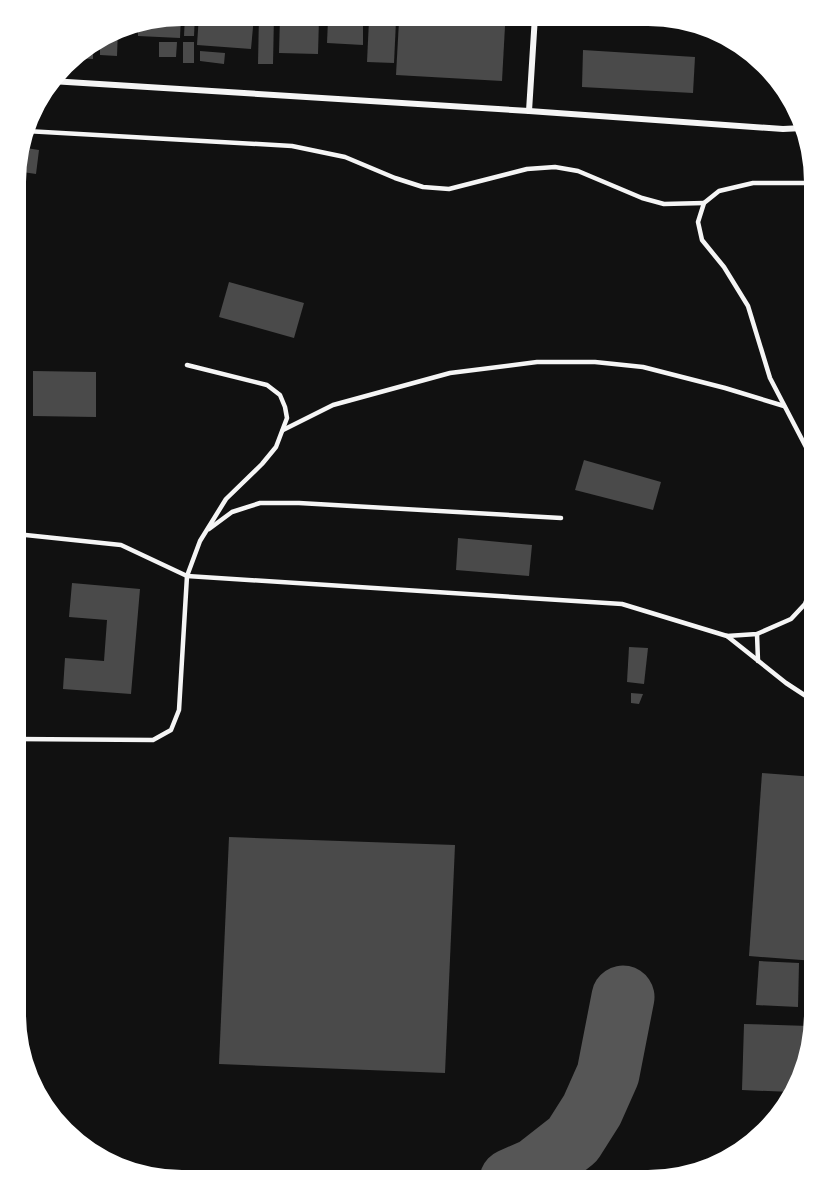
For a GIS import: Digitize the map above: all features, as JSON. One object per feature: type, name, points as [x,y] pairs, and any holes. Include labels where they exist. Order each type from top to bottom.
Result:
[{"type":"street","points":[[530,111],[534,26]]},
{"type":"street","points":[[62,82],[795,128]]},
{"type":"lane","points":[[34,131],[292,146],[345,158],[423,187],[449,189],[527,169],[555,167],[578,171],[642,198],[664,204],[704,203]]},
{"type":"lane","points":[[804,183],[753,183],[719,191],[704,203],[698,222],[702,240],[724,267],[748,306],[770,378],[804,443]]},
{"type":"lane","points":[[283,430],[333,405],[429,378],[450,373],[537,362],[595,362],[643,367],[784,406]]},
{"type":"lane","points":[[26,739],[153,740],[171,730],[179,710],[187,576],[200,541],[226,499],[276,447],[287,418],[280,395],[267,385],[187,365]]},
{"type":"lane","points":[[207,530],[232,512],[260,503],[299,503],[561,518]]},
{"type":"lane","points":[[26,535],[121,545],[187,576],[622,604],[727,636],[757,634],[791,619],[804,605]]},
{"type":"lane","points":[[757,634],[758,661]]},
{"type":"lane","points":[[727,636],[804,694]]},
{"type":"building","points":[[181,26],[180,38],[138,36],[138,32],[141,31]]},
{"type":"building","points":[[184,26],[194,26],[194,36],[184,36]]},
{"type":"building","points":[[198,26],[253,26],[251,49],[197,45]]},
{"type":"building","points":[[259,26],[274,26],[273,64],[258,64]]},
{"type":"building","points":[[280,26],[319,26],[318,54],[279,53]]},
{"type":"building","points":[[328,26],[363,26],[363,45],[327,43]]},
{"type":"building","points":[[369,26],[396,26],[394,63],[367,62]]},
{"type":"building","points":[[399,26],[505,26],[502,81],[396,75]]},
{"type":"building","points":[[118,40],[117,56],[100,55],[100,48]]},
{"type":"building","points":[[159,42],[177,42],[176,57],[159,57]]},
{"type":"building","points":[[183,42],[194,42],[194,63],[183,63]]},
{"type":"building","points":[[583,50],[695,57],[693,93],[582,87]]},
{"type":"building","points":[[200,51],[225,53],[224,64],[200,61]]},
{"type":"building","points":[[30,148],[39,150],[36,174],[26,173]]},
{"type":"building","points":[[229,282],[304,303],[294,338],[219,317]]},
{"type":"building","points":[[33,371],[96,372],[96,417],[33,416]]},
{"type":"building","points":[[584,460],[661,482],[653,510],[575,490]]},
{"type":"building","points":[[458,538],[532,545],[529,576],[456,570]]},
{"type":"building","points":[[72,583],[140,589],[131,694],[63,689],[65,658],[104,661],[107,620],[69,617]]},
{"type":"building","points":[[629,647],[648,648],[644,684],[627,682]]},
{"type":"building","points":[[631,693],[643,694],[639,704],[631,703]]},
{"type":"building","points":[[762,773],[804,776],[804,960],[749,956]]},
{"type":"building","points":[[229,837],[455,845],[445,1073],[219,1064]]},
{"type":"building","points":[[759,961],[799,963],[798,1007],[756,1005]]},
{"type":"building","points":[[744,1024],[804,1026],[802,1044],[796,1064],[783,1092],[742,1090]]},
{"type":"taxiway","points":[[534,1170],[573,1140],[592,1110],[608,1074],[623,997]]}]
